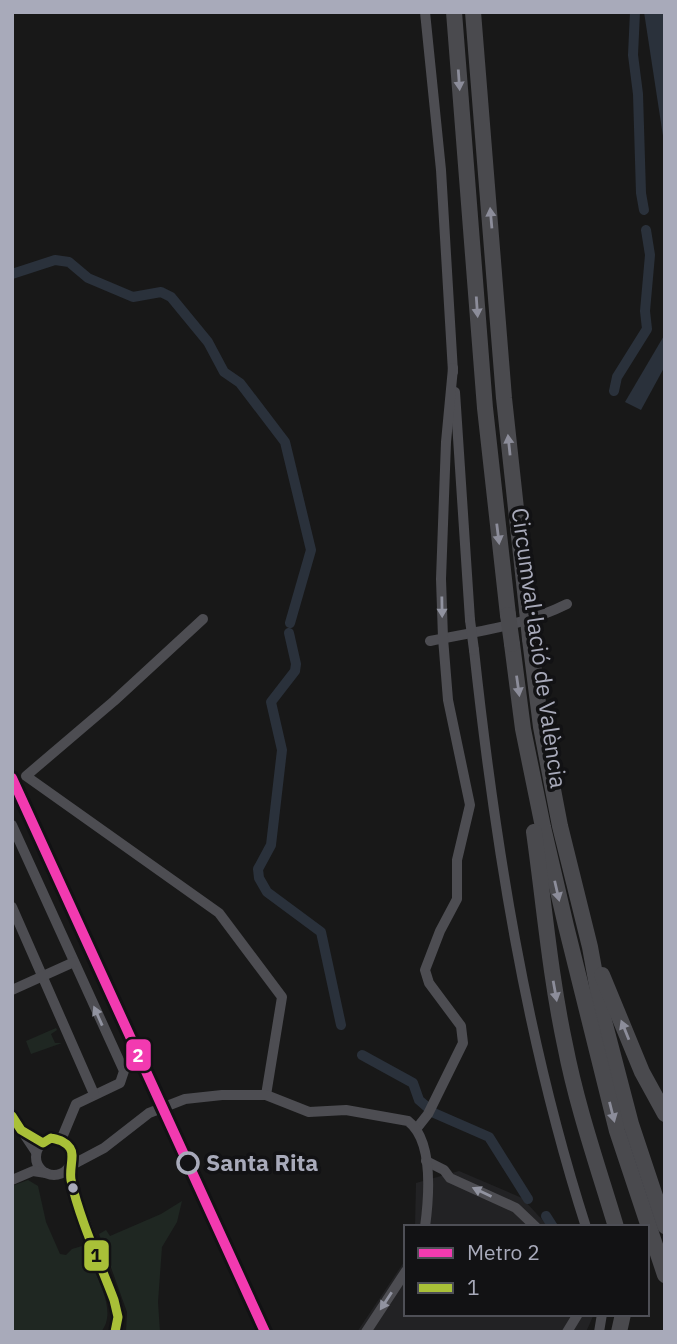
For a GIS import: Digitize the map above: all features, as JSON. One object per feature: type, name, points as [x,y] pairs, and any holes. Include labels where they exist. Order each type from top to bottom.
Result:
[{"type":"highway","name":"Circumval·lació de València","points":[[454,12],[485,408],[523,729],[563,914],[617,1131],[648,1225]]},
{"type":"highway","name":"Circumval·lació de València","points":[[473,12],[504,398],[541,727],[602,1013],[631,1124],[665,1226]]},
{"type":"highway","points":[[523,729],[553,976],[565,1045],[574,1087],[614,1225]]},
{"type":"highway","points":[[590,947],[642,1072],[665,1114]]},
{"type":"highway","name":"Circumval·lació de València","points":[[649,1227],[665,1275]]},
{"type":"street","points":[[425,12],[441,170],[470,620],[484,746],[513,930],[567,1167],[585,1225]]},
{"type":"street","points":[[413,1125],[430,1111],[463,1043],[461,1026],[429,983],[425,970],[440,931],[457,899],[457,860],[470,804],[448,700],[443,638],[444,493],[448,403],[453,368]]},
{"type":"street","points":[[430,641],[519,623],[567,604]]},
{"type":"street","points":[[203,619],[114,701],[26,776],[219,914],[274,986],[282,997],[266,1095]]},
{"type":"street","points":[[12,825],[17,846],[124,1071],[120,1083],[81,1101],[72,1109],[65,1143],[73,1156],[66,1170],[114,1300],[118,1317],[115,1332]]},
{"type":"street","points":[[12,907],[94,1094]]},
{"type":"street","points":[[12,990],[74,962]]},
{"type":"street","points":[[12,1180],[33,1171],[46,1173],[66,1170],[104,1148],[149,1113],[185,1099],[222,1095],[266,1095],[309,1112],[346,1110],[413,1125]]},
{"type":"street","points":[[12,1116],[21,1130],[39,1147]]},
{"type":"street","points":[[413,1125],[427,1165],[425,1225]]},
{"type":"street","points":[[46,1173],[36,1160],[39,1147],[51,1139],[93,1153]]},
{"type":"street","points":[[427,1165],[444,1170],[450,1178],[516,1208],[534,1225]]},
{"type":"street","points":[[428,1181],[450,1178]]},
{"type":"street","points":[[366,1332],[404,1274]]},
{"type":"street","points":[[567,1332],[577,1316]]},
{"type":"shaded area","points":[[644,12],[665,12],[665,137],[663,136]]},
{"type":"shaded area","points":[[665,334],[665,366],[641,410],[625,402]]},
{"type":"shaded area","points":[[56,1028],[51,1034],[55,1043],[62,1043],[31,1054],[26,1041]]},
{"type":"shaded area","points":[[459,1171],[522,1198],[547,1225],[415,1225],[416,1183]]},
{"type":"shaded area","points":[[28,1180],[38,1186],[46,1222],[60,1254],[66,1255],[72,1249],[82,1246],[85,1256],[89,1257],[107,1305],[106,1324],[101,1332],[12,1332],[12,1186]]},
{"type":"shaded area","points":[[182,1201],[177,1222],[162,1247],[158,1302],[160,1332],[126,1332],[127,1312],[99,1234],[106,1230],[110,1236],[161,1214]]},
{"type":"shaded area","points":[[404,1262],[404,1316],[593,1316],[586,1332],[357,1332]]},
{"type":"waterway","points":[[635,12],[633,55],[638,94],[641,193],[644,210]]},
{"type":"waterway","points":[[614,391],[617,377],[647,329],[645,311],[650,255],[646,230]]},
{"type":"waterway","points":[[12,274],[55,260],[69,262],[88,278],[133,297],[161,292],[171,297],[208,342],[224,372],[240,383],[285,442],[311,550],[290,623]]},
{"type":"waterway","points":[[289,633],[296,664],[295,671],[271,702],[282,750],[271,845],[258,869],[259,878],[267,892],[321,932],[341,1025]]},
{"type":"waterway","points":[[362,1055],[413,1083],[419,1100],[434,1113],[489,1137],[528,1199]]},
{"type":"waterway","points":[[546,1216],[552,1225]]},
{"type":"metro line","name":"2","points":[[12,778],[265,1332]]},
{"type":"transit line","name":"1","points":[[12,1116],[21,1130],[43,1143],[51,1138],[57,1139],[70,1148],[71,1180],[84,1225],[114,1300],[118,1317],[115,1332]]},
{"type":"place","name":"Santa Rita","points":[[188,1163]]}]
